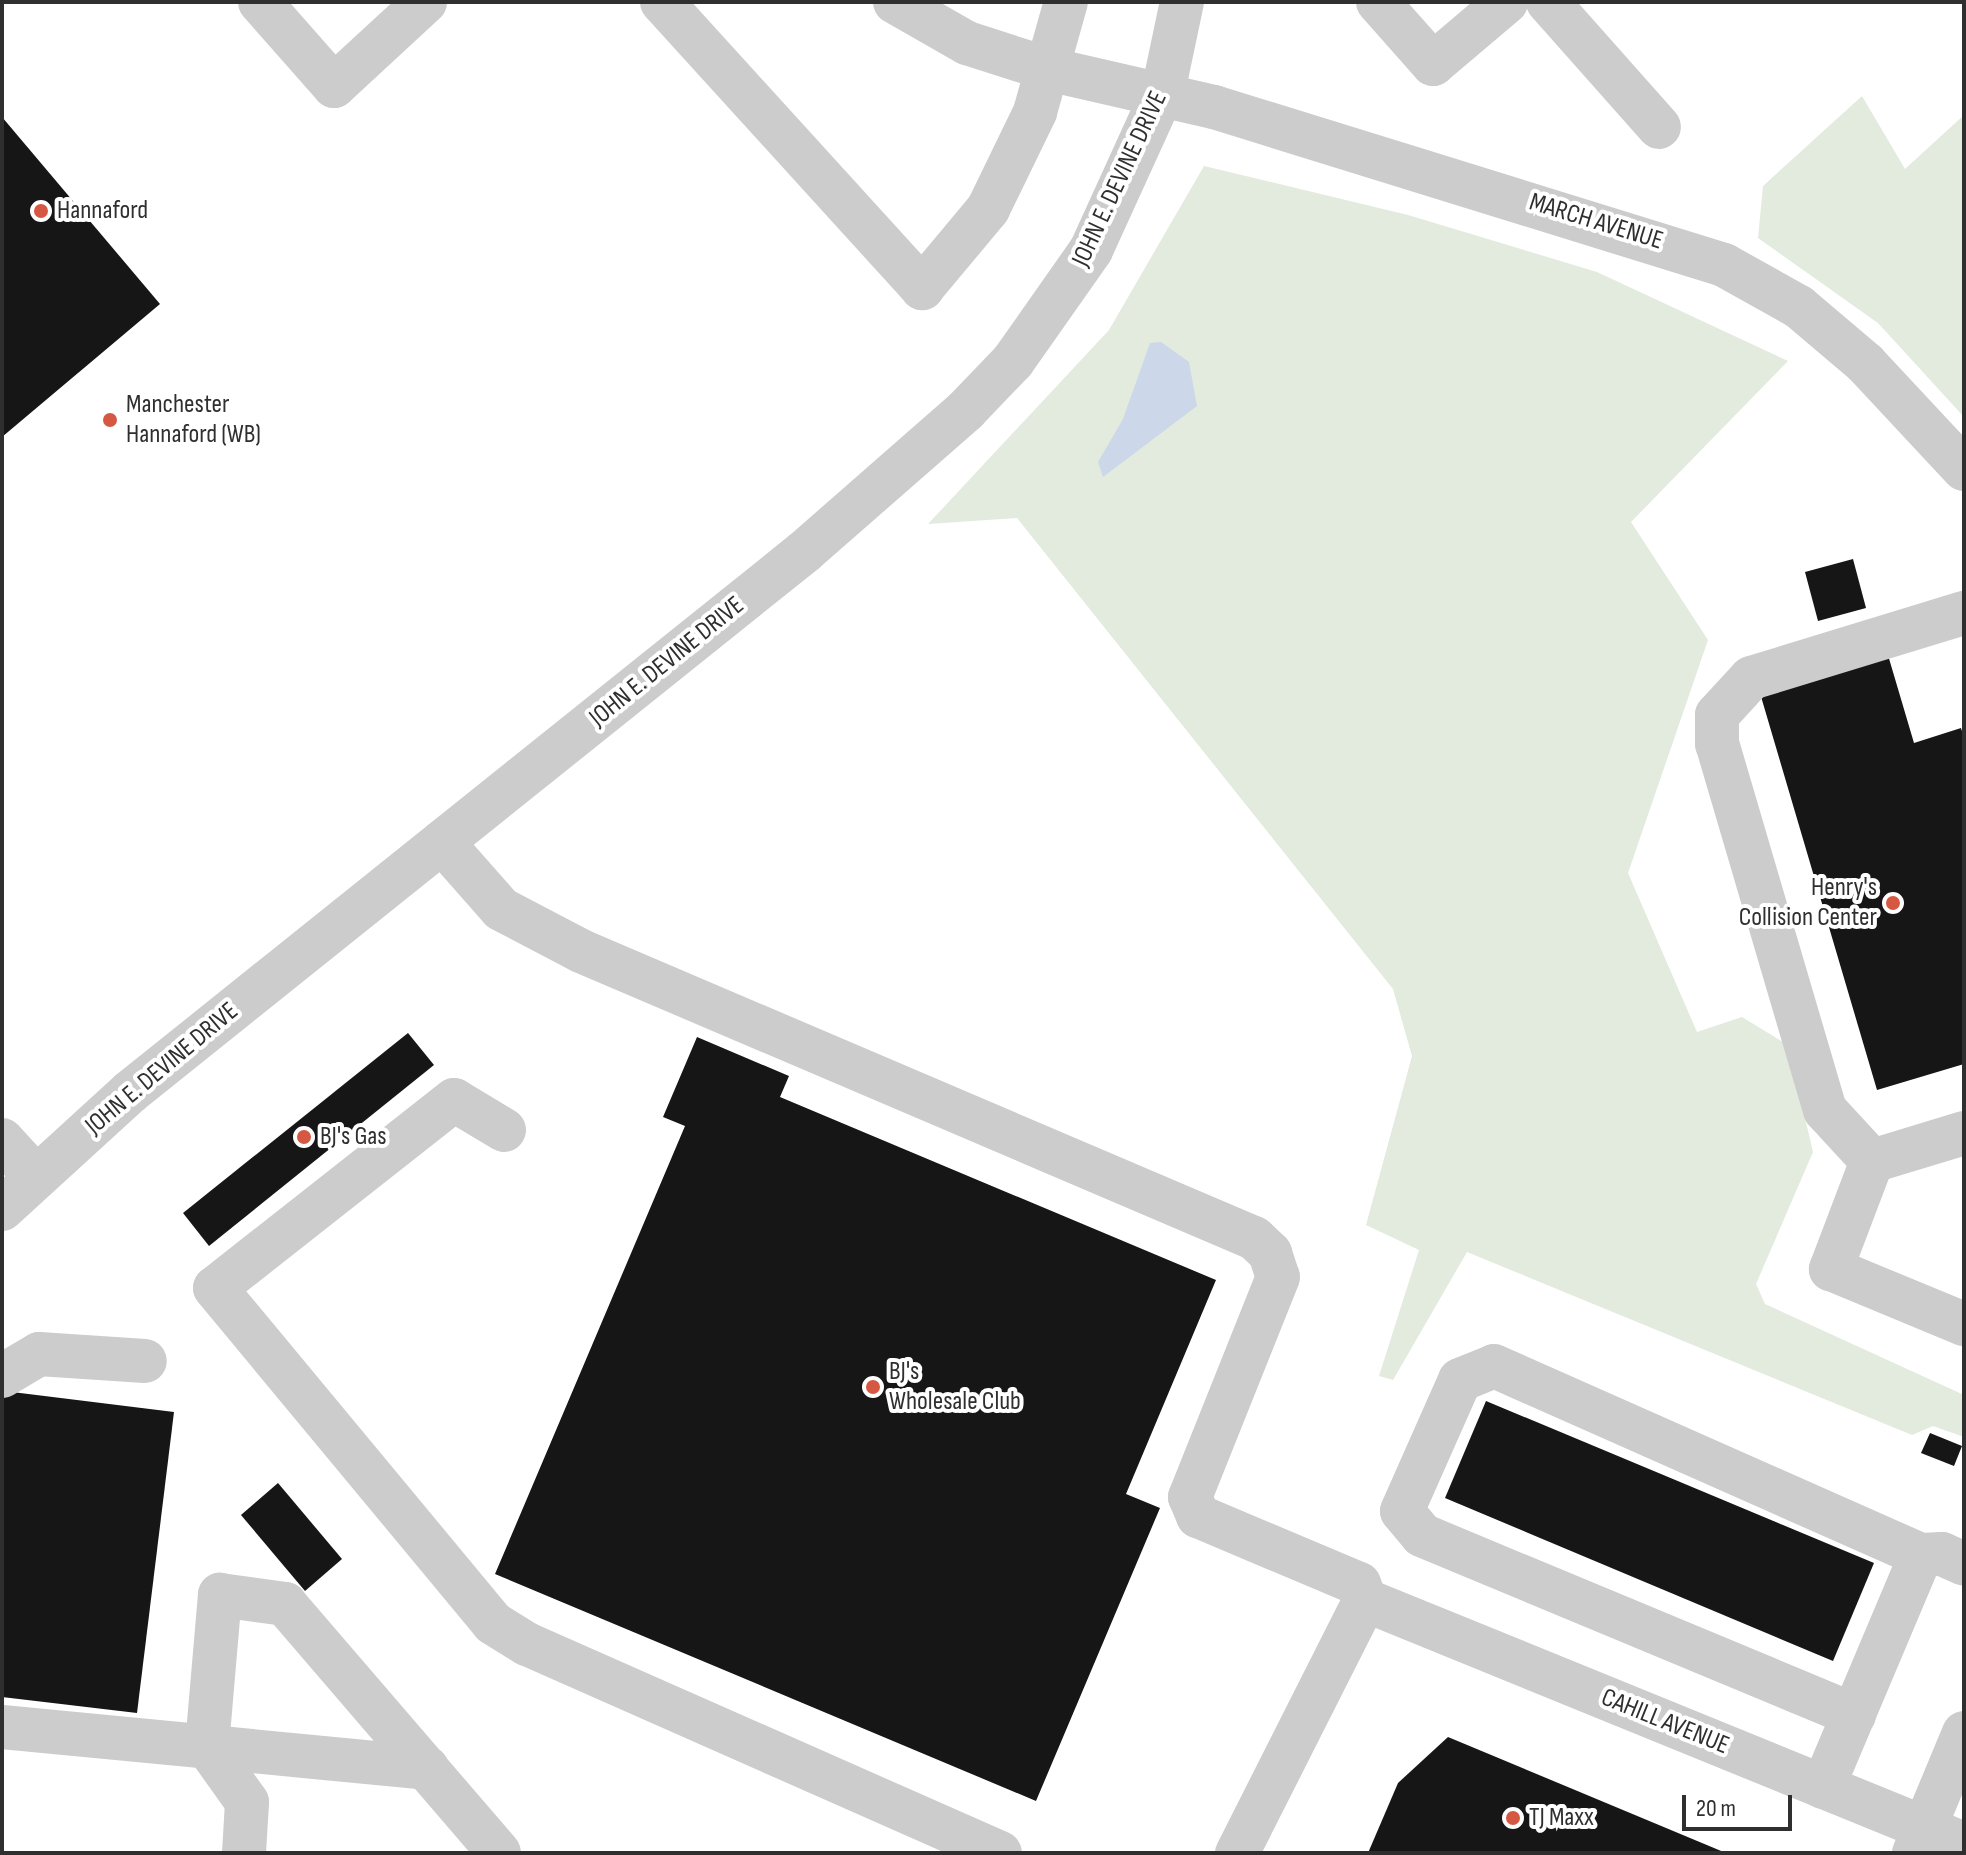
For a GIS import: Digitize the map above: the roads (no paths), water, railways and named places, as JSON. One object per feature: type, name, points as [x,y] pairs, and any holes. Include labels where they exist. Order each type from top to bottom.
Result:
[{"type":"street","points":[[260,2],[334,86],[425,2]]},
{"type":"street","points":[[662,2],[922,288],[988,209],[1035,112],[1066,2]]},
{"type":"street","name":"MARCH AVENUE","points":[[895,2],[967,43],[1048,69],[1163,92],[1642,235],[1724,265],[1799,307],[1854,354],[1964,469]]},
{"type":"street","points":[[930,2],[967,43]]},
{"type":"street","name":"JOHN E. DEVINE DRIVE","points":[[2,1209],[152,1074],[804,552],[966,410],[1030,339],[1091,250],[1163,92],[1182,2]]},
{"type":"street","points":[[1378,2],[1433,64],[1506,2]]},
{"type":"street","points":[[1548,2],[1659,127]]},
{"type":"street","points":[[1872,1161],[1825,1110],[1717,744],[1717,715],[1751,678],[1961,628]]},
{"type":"street","points":[[442,842],[501,909],[581,951],[1254,1238],[1270,1253],[1278,1277],[1190,1497],[1198,1516],[1359,1584],[1365,1600],[1237,1853]]},
{"type":"street","points":[[504,1130],[454,1100],[215,1288],[493,1623],[527,1644],[1000,1853]]},
{"type":"street","points":[[1872,1161],[1964,1133]]},
{"type":"street","points":[[2,1140],[36,1177]]},
{"type":"street","points":[[1872,1161],[1831,1269],[1964,1324]]},
{"type":"street","points":[[2,1376],[39,1354],[145,1361]]},
{"type":"street","points":[[1854,1715],[1422,1535],[1402,1511],[1460,1380],[1494,1366],[1921,1555],[1942,1554],[1964,1564]]},
{"type":"street","points":[[1823,1787],[1921,1555]]},
{"type":"street","points":[[244,1853],[247,1802],[207,1746],[220,1595],[285,1604],[499,1853]]},
{"type":"street","name":"CAHILL AVENUE","points":[[1365,1600],[1823,1787],[1919,1840],[1964,1844]]},
{"type":"street","points":[[2,1727],[427,1768]]},
{"type":"street","points":[[1919,1840],[1964,1733]]},
{"type":"water","points":[[1161,342],[1189,362],[1197,406],[1103,477],[1098,462],[1123,419],[1150,343]]},
{"type":"place","name":"Hannaford","points":[[41,211]]},
{"type":"place","name":"Manchester Hannaford (WB)","points":[[110,420]]},
{"type":"place","name":"Henry's Collision Center","points":[[1893,903]]},
{"type":"place","name":"BJ's Gas","points":[[304,1137]]},
{"type":"place","name":"BJ's Wholesale Club","points":[[873,1387]]},
{"type":"place","name":"TJ Maxx","points":[[1513,1818]]}]
